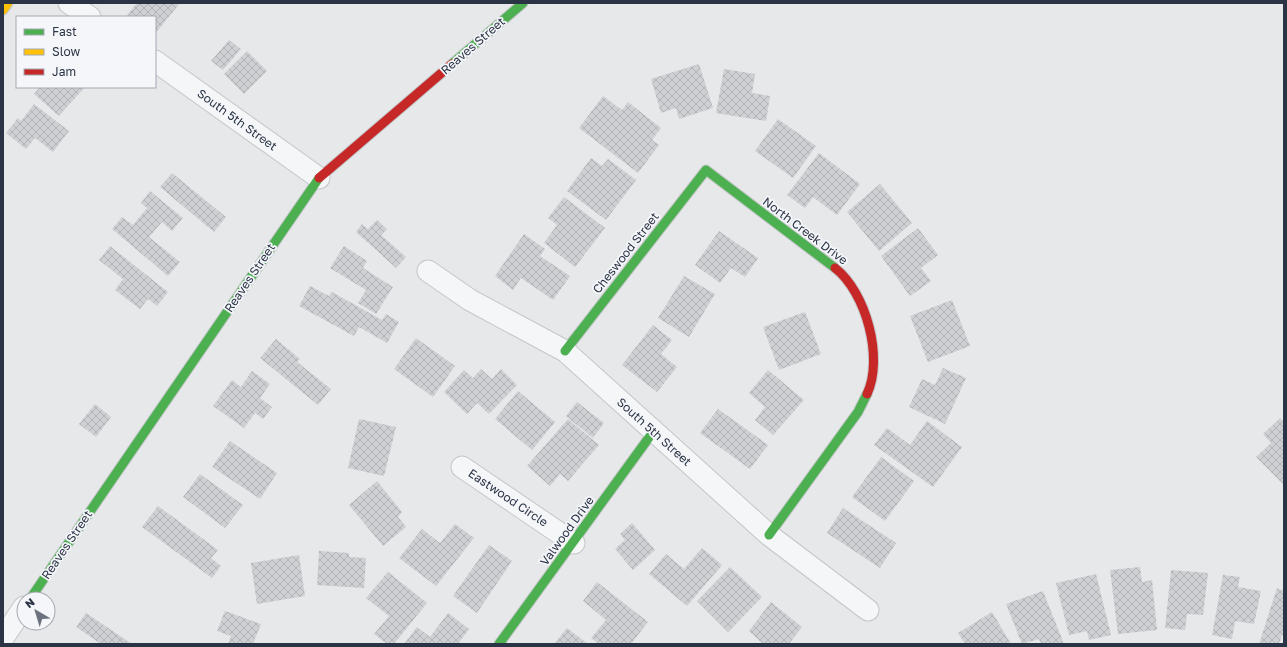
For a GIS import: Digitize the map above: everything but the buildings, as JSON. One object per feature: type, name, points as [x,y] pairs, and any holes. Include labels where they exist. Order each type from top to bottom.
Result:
[{"type":"street","points":[[3,10],[8,3]]},
{"type":"street","points":[[69,3],[88,16]]},
{"type":"street","name":"Reaves Street","points":[[35,591],[319,178],[523,3]]},
{"type":"street","name":"South 5th Street","points":[[156,63],[319,178]]},
{"type":"street","name":"Cheswood Street","points":[[565,351],[706,170]]},
{"type":"street","name":"North Creek Drive","points":[[706,170],[846,277],[861,301],[869,330],[873,360],[871,385],[858,412],[769,535]]},
{"type":"street","name":"South 5th Street","points":[[428,271],[470,300],[565,351],[653,432],[769,535],[868,610]]},
{"type":"street","name":"Valwood Drive","points":[[499,644],[574,543],[653,432]]},
{"type":"street","name":"Eastwood Circle","points":[[462,467],[574,543]]},
{"type":"street","points":[[3,638],[16,619]]},
{"type":"traffic: fast","points":[[452,64],[523,3]]},
{"type":"traffic: fast","points":[[565,351],[706,170],[835,268]]},
{"type":"traffic: fast","points":[[35,591],[319,178]]},
{"type":"traffic: fast","points":[[769,535],[858,412],[867,394]]},
{"type":"traffic: fast","points":[[499,644],[653,432]]},
{"type":"traffic: slow","points":[[3,10],[8,3]]},
{"type":"traffic: jam","points":[[319,178],[452,64]]},
{"type":"traffic: jam","points":[[835,268],[846,279],[855,293],[869,326],[873,345],[874,362],[872,379],[867,394]]}]
